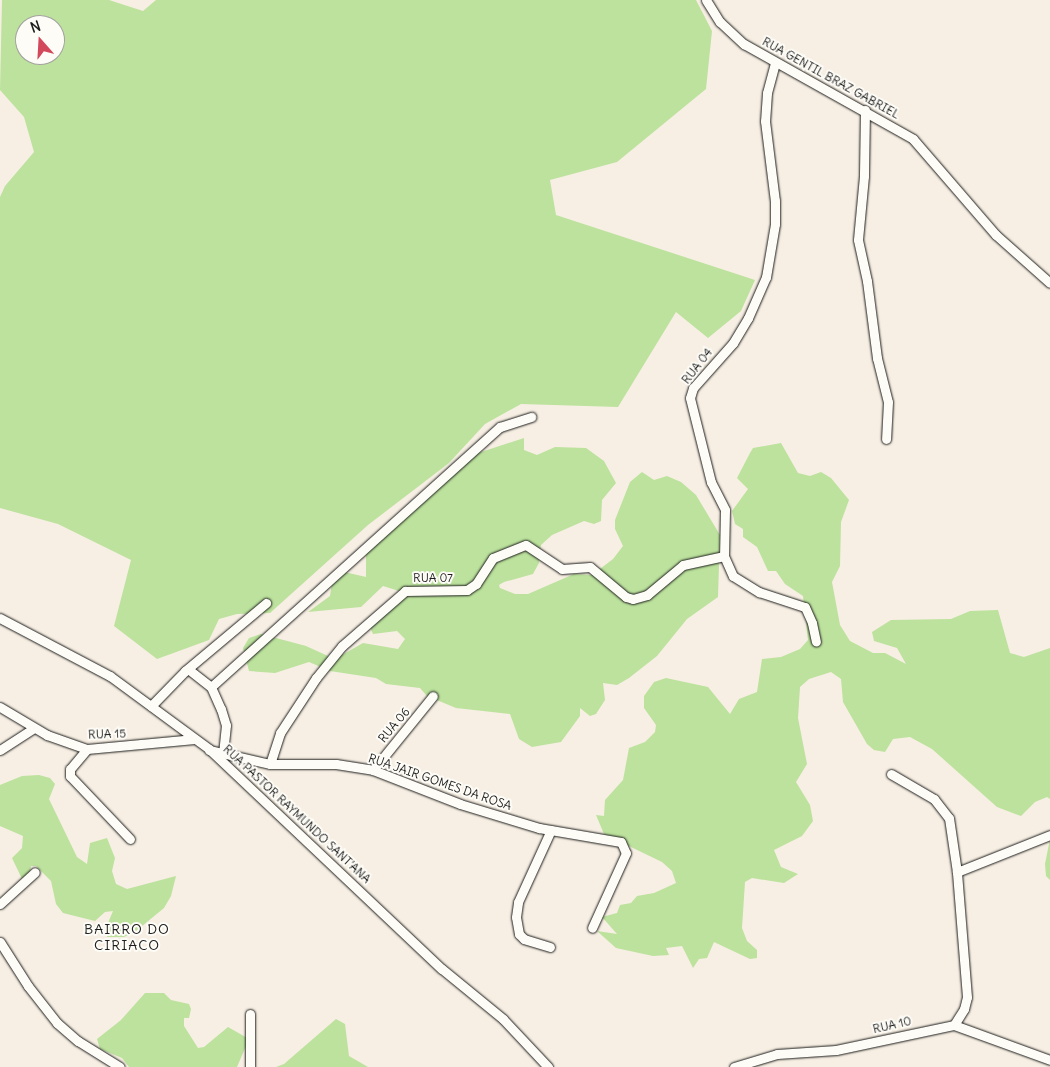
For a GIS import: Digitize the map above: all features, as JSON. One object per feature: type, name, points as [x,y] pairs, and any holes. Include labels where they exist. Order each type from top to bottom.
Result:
[{"type":"street","name":"RUA GENTIL BRAZ GABRIEL","points":[[706,0],[734,36],[775,63],[865,110],[913,139],[996,235],[1050,284]]},
{"type":"street","name":"RUA 04","points":[[775,63],[767,93],[765,121],[775,201],[775,224],[766,277],[748,318],[733,342],[691,392],[711,482],[725,510],[724,556],[733,576],[759,592],[805,608],[812,623],[816,642]]},
{"type":"street","points":[[865,110],[864,176],[858,240],[867,281],[877,358],[888,402],[886,439]]},
{"type":"street","points":[[211,688],[500,426],[531,417]]},
{"type":"street","name":"RUA 07","points":[[270,764],[280,733],[316,678],[342,646],[405,591],[467,590],[476,584],[493,558],[526,545],[562,569],[590,567],[626,597],[633,599],[647,594],[683,565],[724,556]]},
{"type":"street","points":[[150,706],[188,669],[266,603]]},
{"type":"street","name":"RUA PASTOR RAYMUNDO SANT’ANA","points":[[0,618],[110,676],[208,749],[442,969],[503,1019],[548,1067]]},
{"type":"street","points":[[188,669],[211,688],[226,725],[223,753]]},
{"type":"street","name":"RUA 06","points":[[373,770],[434,696]]},
{"type":"street","name":"RUA 15","points":[[0,707],[34,728],[64,743],[87,749],[195,739]]},
{"type":"street","points":[[0,750],[34,728]]},
{"type":"street","points":[[87,749],[70,769],[70,776],[130,839]]},
{"type":"street","name":"RUA JAIR GOMES DA ROSA","points":[[208,749],[270,764],[336,764],[373,770],[460,804],[551,830],[621,842],[626,853],[592,928]]},
{"type":"street","points":[[891,774],[934,799],[949,818],[957,872],[967,998],[964,1009],[954,1024],[1050,1060]]},
{"type":"street","points":[[550,947],[524,939],[516,928],[516,917],[518,902],[551,830]]},
{"type":"street","points":[[957,872],[1050,835]]},
{"type":"street","points":[[0,904],[35,872]]},
{"type":"street","points":[[0,942],[28,986],[57,1023],[78,1041],[120,1067]]},
{"type":"street","points":[[250,1014],[250,1067]]},
{"type":"street","name":"RUA 10","points":[[734,1067],[777,1054],[836,1050],[954,1024]]},
{"type":"green space","points":[[2,0],[109,0],[143,11],[156,0],[696,0],[712,31],[706,89],[617,162],[550,180],[556,215],[755,280],[741,311],[708,338],[676,312],[618,407],[521,404],[485,424],[449,463],[368,525],[270,613],[237,614],[219,619],[209,640],[157,659],[114,626],[131,560],[58,524],[0,508],[0,197],[5,186],[34,152],[24,117],[0,90]]},
{"type":"green space","points":[[524,438],[524,450],[537,455],[555,447],[586,448],[604,461],[616,483],[602,500],[601,521],[594,524],[584,521],[552,535],[541,545],[539,563],[533,574],[504,582],[499,585],[500,588],[515,594],[528,594],[574,574],[592,575],[613,559],[623,546],[615,529],[615,520],[630,482],[642,472],[654,480],[667,476],[681,482],[696,495],[720,535],[718,597],[687,619],[657,656],[629,678],[617,685],[603,683],[605,700],[596,714],[590,716],[580,708],[580,716],[561,742],[532,747],[519,739],[510,714],[456,708],[427,696],[420,688],[386,684],[376,678],[330,671],[309,662],[275,673],[249,671],[243,648],[249,638],[261,634],[306,646],[328,656],[342,655],[363,643],[398,649],[405,639],[397,631],[373,634],[368,623],[399,591],[383,586],[361,607],[308,612],[330,596],[332,582],[340,571],[366,577],[366,552],[469,456]]},
{"type":"green space","points":[[781,443],[798,473],[810,476],[821,472],[831,478],[849,500],[841,522],[840,566],[832,582],[840,625],[850,641],[873,653],[885,653],[906,664],[897,648],[874,641],[872,632],[891,620],[951,619],[970,611],[998,610],[1010,653],[1024,657],[1050,648],[1050,799],[1047,797],[1035,802],[1021,816],[997,807],[932,749],[910,737],[893,739],[885,752],[874,750],[867,744],[843,702],[841,679],[831,672],[809,679],[800,687],[798,718],[807,764],[796,782],[810,805],[813,821],[802,836],[774,850],[781,867],[798,874],[784,883],[752,878],[745,882],[742,928],[747,941],[757,950],[757,958],[750,959],[714,942],[707,958],[699,959],[693,968],[682,946],[666,948],[669,955],[653,956],[616,948],[597,931],[617,934],[602,917],[617,913],[620,905],[631,903],[637,896],[654,893],[676,883],[672,871],[662,862],[604,834],[596,815],[604,816],[605,800],[623,780],[629,748],[645,742],[655,732],[656,725],[644,708],[644,696],[654,682],[666,678],[708,687],[730,714],[739,699],[757,692],[762,659],[781,657],[800,649],[808,640],[803,596],[785,584],[776,571],[768,571],[757,547],[743,537],[743,529],[735,524],[732,511],[748,489],[737,478],[753,448]]},
{"type":"green space","points":[[39,775],[50,778],[55,784],[49,799],[77,857],[87,864],[90,843],[107,838],[115,858],[112,871],[116,884],[127,889],[176,876],[171,896],[164,908],[136,931],[124,937],[107,937],[108,923],[113,911],[105,912],[95,921],[63,913],[56,904],[51,881],[36,866],[31,866],[29,878],[23,881],[12,858],[22,848],[23,836],[0,826],[0,785],[22,776]]},
{"type":"green space","points":[[1050,839],[1050,880],[1046,876],[1045,864]]},
{"type":"green space","points":[[145,993],[164,993],[171,1000],[189,1004],[191,1009],[189,1018],[184,1018],[184,1026],[198,1048],[204,1047],[228,1027],[249,1039],[237,1067],[129,1067],[122,1058],[100,1049],[97,1039],[121,1020]]},
{"type":"green space","points":[[336,1019],[345,1024],[349,1056],[368,1067],[276,1067],[284,1064]]},
{"type":"district","name":"BAIRRO DO CIRIACO","points":[[127,938]]}]
